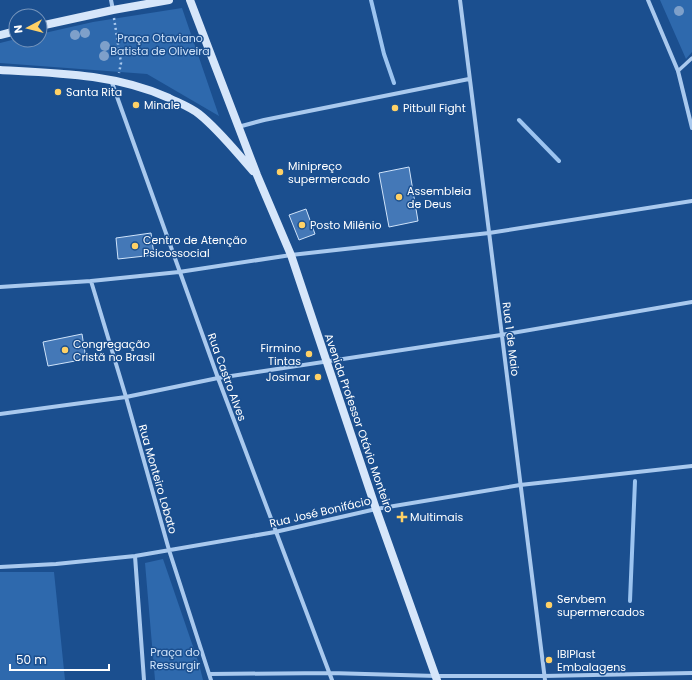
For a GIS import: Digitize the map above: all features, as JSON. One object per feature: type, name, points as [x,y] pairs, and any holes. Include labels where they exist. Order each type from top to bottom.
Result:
[{"type":"main road","points":[[48,24],[169,0]]},
{"type":"main road","name":"Avenida Professor Otávio Monteiro","points":[[190,0],[257,175],[291,255],[376,509],[437,678]]},
{"type":"main road","points":[[0,70],[62,73],[114,80],[155,91],[198,113],[257,175]]},
{"type":"street","points":[[111,0],[113,10]]},
{"type":"street","name":"Rua 1 de Maio","points":[[460,0],[544,678]]},
{"type":"street","points":[[648,0],[678,71],[692,128]]},
{"type":"street","points":[[678,71],[692,58]]},
{"type":"street","points":[[238,127],[271,118],[470,79]]},
{"type":"street","name":"Rua Castro Alves","points":[[114,80],[179,272],[275,532],[332,680]]},
{"type":"street","points":[[0,287],[91,281],[179,272],[291,255],[489,233],[692,201]]},
{"type":"street","name":"Rua Monteiro Lobato","points":[[91,281],[126,397],[169,550],[211,680]]},
{"type":"street","points":[[0,414],[126,397],[218,378],[501,335],[692,302]]},
{"type":"street","name":"Rua José Bonifácio","points":[[0,567],[56,564],[135,556],[275,532],[376,509],[520,485],[692,466]]},
{"type":"street","points":[[135,556],[144,680]]},
{"type":"street","points":[[210,674],[330,673],[437,678],[544,678],[692,673]]},
{"type":"path","points":[[113,10],[121,63],[114,80]]},
{"type":"green space","points":[[660,0],[692,0],[692,52],[686,59]]},
{"type":"green space","name":"Praça Otaviano Batista de Oliveira","points":[[182,8],[219,116],[147,74],[0,63],[0,43],[8,41],[8,48],[48,48],[48,32],[93,22]]},
{"type":"green space","name":"Praça do Ressurgir","points":[[163,559],[199,664],[203,680],[155,680],[145,563]]},
{"type":"green space","points":[[0,572],[54,572],[65,680],[0,680]]},
{"type":"building","name":"Assembleia de Deus","points":[[409,167],[418,221],[389,227],[379,173]]},
{"type":"building","name":"Posto Milênio","points":[[306,209],[315,234],[299,240],[289,215]]},
{"type":"building","name":"Centro de Atenção Psicossocial","points":[[151,233],[154,255],[118,259],[116,238]]},
{"type":"building","name":"Congregação Cristã no Brasil","points":[[82,334],[86,359],[48,366],[43,342]]},
{"type":"waterway","points":[[371,0],[384,54],[394,83]]},
{"type":"waterway","points":[[519,120],[559,161]]},
{"type":"waterway","points":[[630,601],[635,481]]},
{"type":"place","name":"Santa Rita","points":[[58,92]]},
{"type":"place","name":"Minale","points":[[136,105]]},
{"type":"place","name":"Pitbull Fight","points":[[395,108]]},
{"type":"place","name":"Minipreço supermercado","points":[[280,172]]},
{"type":"place","name":"Assembleia de Deus","points":[[399,197]]},
{"type":"place","name":"Posto Milênio","points":[[302,225]]},
{"type":"place","name":"Centro de Atenção Psicossocial","points":[[135,246]]},
{"type":"place","name":"Congregação Cristã no Brasil","points":[[65,350]]},
{"type":"place","name":"Firmino Tintas","points":[[309,354]]},
{"type":"place","name":"Josimar","points":[[318,377]]},
{"type":"place","name":"Multimais","points":[[402,517]]},
{"type":"place","name":"Servbem supermercados","points":[[549,605]]},
{"type":"place","name":"IBIPlast Embalagens","points":[[549,660]]}]
